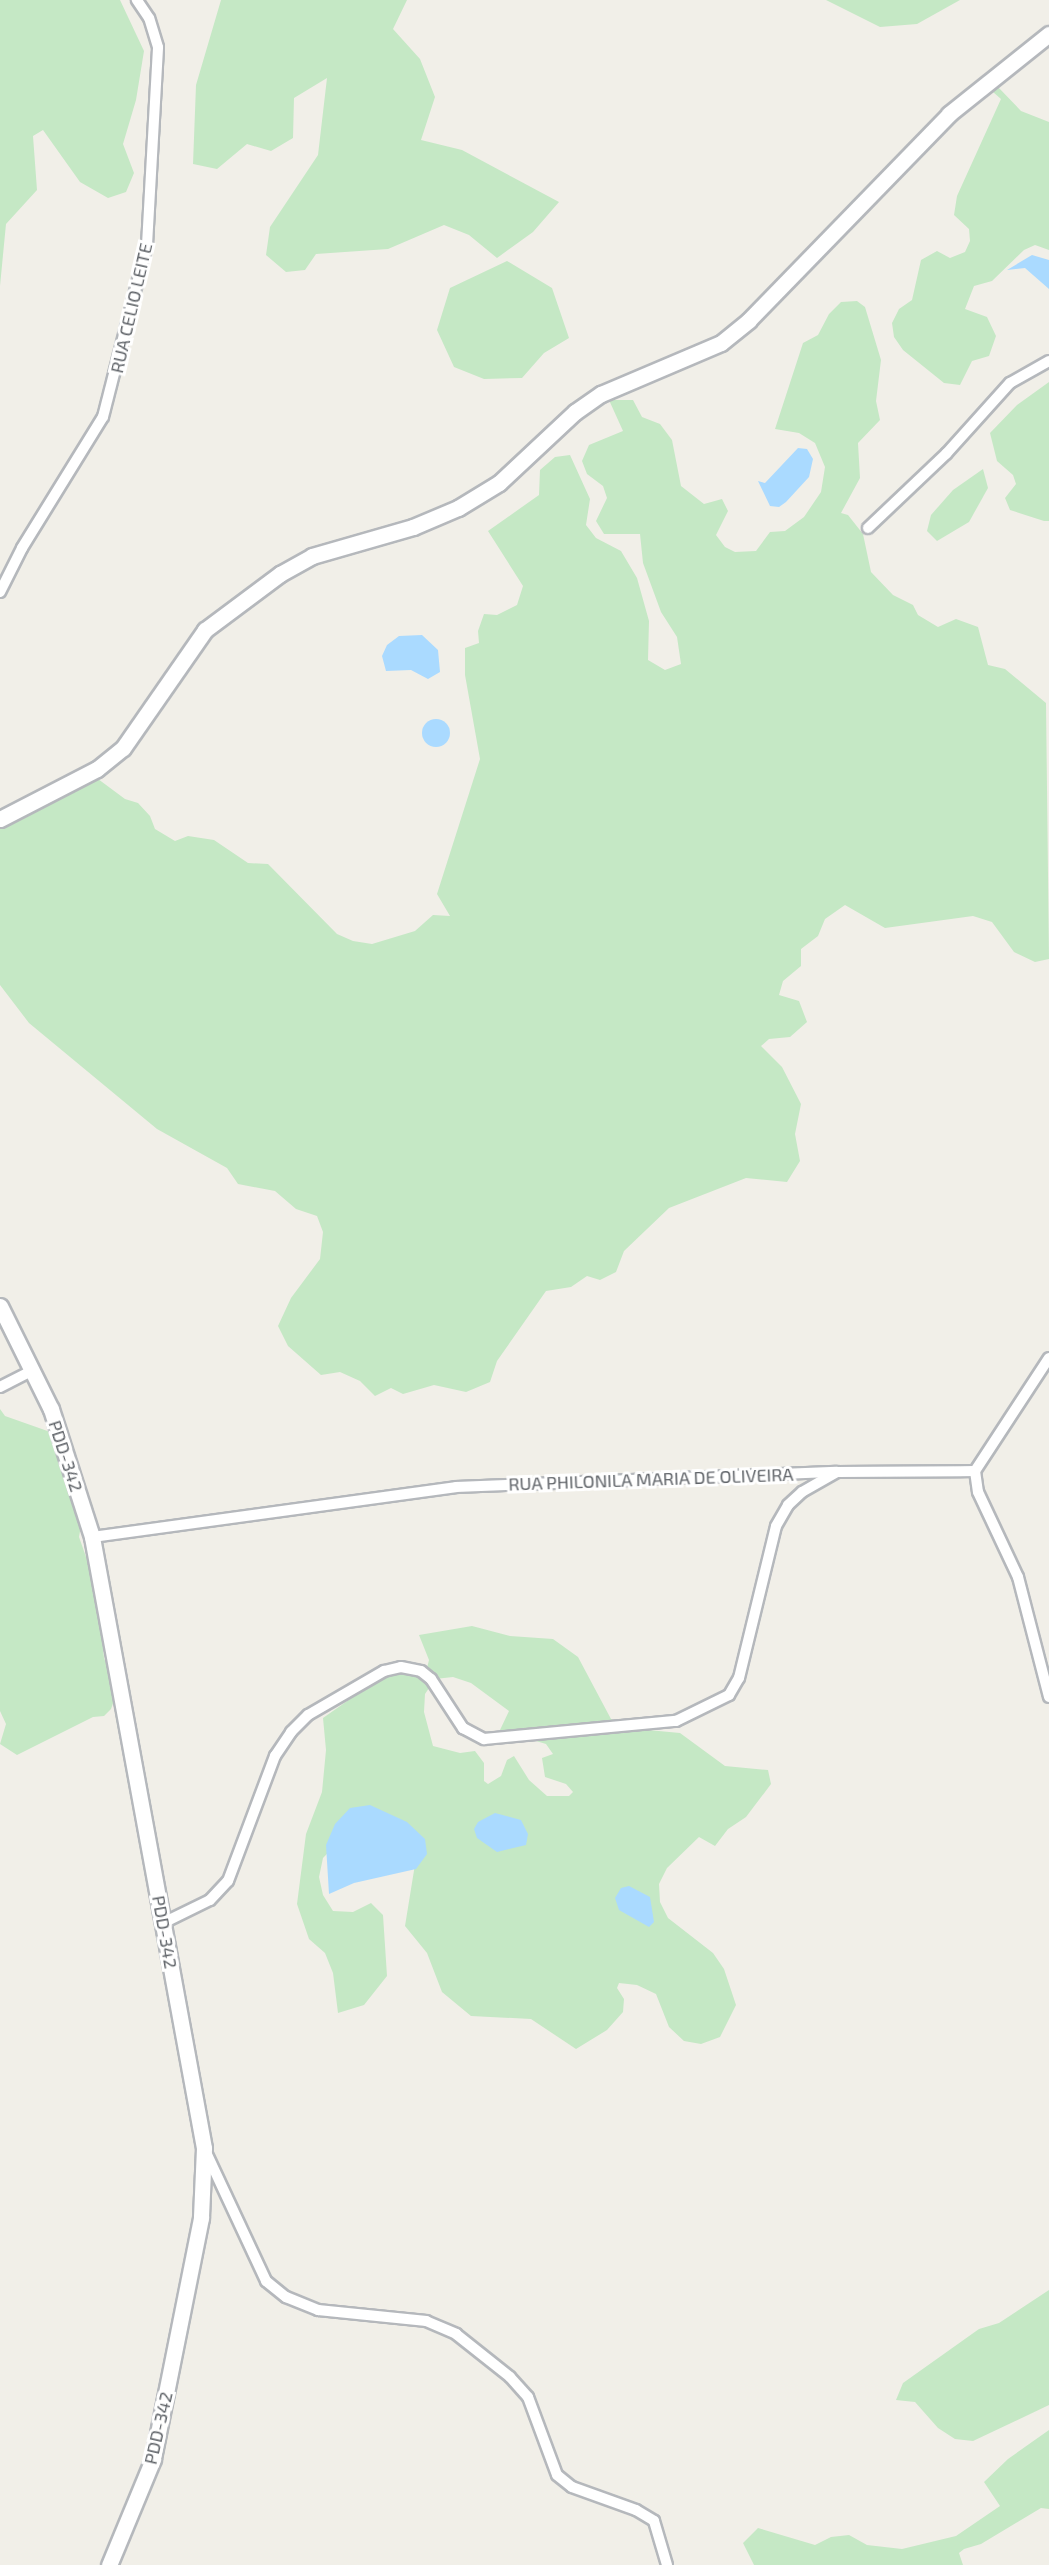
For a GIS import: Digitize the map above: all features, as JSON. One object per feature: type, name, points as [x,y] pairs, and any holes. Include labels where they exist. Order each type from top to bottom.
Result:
[{"type":"street","name":"RUA CELIO LEITE","points":[[0,592],[22,548],[103,417],[147,245],[154,162],[158,48],[149,18],[137,0]]},
{"type":"street","points":[[0,819],[97,769],[123,748],[205,630],[280,574],[312,556],[412,527],[458,508],[499,483],[575,412],[601,394],[721,343],[749,320],[948,114],[1049,34]]},
{"type":"street","points":[[868,528],[946,454],[1010,383],[1049,361]]},
{"type":"street","name":"PDD-342","points":[[0,1306],[51,1409],[92,1537],[204,2148],[201,2218],[153,2459],[109,2565]]},
{"type":"street","points":[[1049,1358],[975,1471],[978,1492],[1018,1577],[1049,1697]]},
{"type":"street","points":[[0,1387],[32,1371]]},
{"type":"street","name":"RUA PHILONILA MARIA DE OLIVEIRA","points":[[92,1537],[456,1487],[837,1472],[975,1471]]},
{"type":"street","points":[[163,1923],[210,1900],[228,1881],[275,1756],[291,1732],[308,1715],[384,1671],[401,1667],[421,1671],[431,1679],[463,1728],[484,1739],[676,1721],[729,1695],[739,1678],[776,1526],[788,1504],[802,1492],[837,1472]]},
{"type":"street","points":[[204,2148],[266,2281],[286,2297],[318,2310],[426,2321],[456,2334],[510,2377],[528,2397],[557,2475],[572,2487],[636,2510],[654,2521],[667,2565]]},
{"type":"green space","points":[[0,0],[120,0],[144,51],[136,100],[123,144],[134,173],[126,192],[108,198],[80,182],[43,130],[33,136],[37,190],[6,224],[0,286]]},
{"type":"green space","points":[[221,0],[407,0],[393,29],[420,59],[435,97],[421,140],[462,150],[559,202],[533,232],[497,258],[469,235],[444,225],[388,249],[316,254],[305,270],[286,272],[266,255],[270,227],[318,155],[327,78],[294,98],[293,138],[271,151],[247,144],[217,169],[193,164],[196,85]]},
{"type":"green space","points":[[826,0],[960,0],[917,24],[880,27]]},
{"type":"green space","points":[[998,87],[1021,111],[1049,122],[1049,250],[1035,245],[1024,250],[992,281],[974,286],[965,309],[987,317],[996,336],[989,356],[972,361],[960,385],[944,383],[903,350],[894,337],[892,323],[899,309],[912,300],[921,260],[937,251],[950,258],[965,252],[970,241],[969,229],[954,215],[957,196],[1001,99],[993,92]]},
{"type":"green space","points":[[507,261],[552,288],[569,338],[544,353],[522,378],[484,379],[454,367],[437,330],[450,288]]},
{"type":"green space","points":[[857,301],[865,307],[881,360],[876,401],[880,420],[858,443],[860,478],[841,513],[848,515],[863,534],[871,572],[893,595],[913,605],[918,615],[938,627],[956,619],[978,627],[988,665],[1005,669],[1046,703],[1049,959],[1035,962],[1014,952],[992,922],[973,916],[885,928],[845,905],[825,919],[818,936],[801,949],[801,966],[783,981],[779,995],[799,1001],[807,1022],[790,1037],[769,1039],[761,1046],[782,1067],[801,1104],[795,1134],[800,1161],[787,1182],[746,1178],[669,1208],[624,1251],[616,1272],[600,1280],[587,1276],[571,1287],[546,1291],[497,1361],[490,1382],[466,1392],[434,1385],[403,1394],[391,1388],[375,1396],[360,1381],[340,1372],[321,1375],[288,1346],[278,1326],[291,1298],[320,1259],[323,1232],[317,1216],[296,1209],[275,1191],[238,1184],[227,1168],[157,1129],[29,1023],[0,985],[0,826],[94,776],[125,799],[138,803],[150,816],[155,829],[175,841],[188,836],[214,840],[248,863],[268,864],[337,934],[353,941],[372,944],[415,931],[433,915],[450,916],[437,894],[480,759],[465,675],[465,648],[479,643],[478,631],[484,614],[497,615],[517,605],[523,586],[488,531],[539,495],[540,470],[555,457],[570,455],[590,499],[586,525],[596,538],[621,551],[637,578],[649,621],[648,660],[665,670],[681,664],[677,637],[661,612],[643,563],[640,534],[604,534],[596,521],[607,498],[603,486],[587,474],[582,461],[589,445],[623,431],[609,400],[633,400],[642,417],[660,424],[672,440],[681,486],[704,504],[722,499],[728,511],[716,535],[725,547],[735,552],[756,551],[770,532],[785,531],[804,517],[821,492],[825,467],[815,443],[799,433],[775,429],[803,343],[818,335],[829,314],[841,302]]},
{"type":"green space","points":[[1049,382],[1049,521],[1044,521],[1010,510],[1005,498],[1016,484],[1013,475],[997,461],[990,433],[1017,405]]},
{"type":"green space","points":[[983,469],[988,488],[969,522],[937,541],[927,531],[931,515],[953,490]]},
{"type":"green space","points":[[0,1409],[5,1416],[56,1434],[85,1503],[79,1537],[97,1588],[104,1658],[117,1692],[111,1709],[104,1716],[93,1717],[17,1755],[0,1744],[6,1724],[0,1711]]},
{"type":"green space","points":[[472,1626],[510,1636],[553,1639],[578,1657],[611,1719],[648,1730],[680,1733],[725,1766],[768,1770],[771,1784],[746,1817],[728,1829],[715,1846],[699,1837],[667,1868],[659,1884],[660,1902],[668,1918],[713,1953],[724,1969],[736,2005],[720,2037],[701,2044],[684,2041],[669,2027],[656,1994],[637,1985],[619,1983],[617,1988],[624,1999],[623,2012],[607,2030],[576,2049],[531,2019],[471,2016],[442,1992],[427,1953],[405,1926],[417,1852],[349,1831],[323,1858],[319,1877],[323,1895],[333,1911],[353,1912],[371,1903],[383,1915],[387,1976],[364,2005],[338,2013],[333,1973],[325,1953],[309,1939],[297,1904],[306,1834],[322,1792],[326,1750],[323,1718],[390,1671],[427,1668],[429,1660],[419,1635]],"holes":[[[453,1677],[471,1683],[509,1711],[500,1730],[546,1744],[553,1754],[542,1758],[545,1777],[566,1784],[573,1792],[569,1796],[547,1796],[529,1780],[514,1756],[507,1760],[501,1776],[488,1784],[484,1781],[484,1763],[475,1751],[460,1753],[433,1746],[424,1712],[425,1694],[435,1679]]]},
{"type":"green space","points":[[1049,2290],[1049,2405],[973,2441],[955,2439],[938,2428],[915,2402],[896,2400],[903,2383],[979,2329],[999,2323]]},
{"type":"green space","points":[[1049,2430],[1049,2509],[1041,2508],[981,2544],[964,2549],[959,2553],[963,2565],[754,2565],[743,2543],[758,2528],[815,2545],[831,2537],[849,2535],[867,2545],[902,2549],[956,2536],[1000,2506],[984,2482],[1008,2459]]},
{"type":"water","points":[[1032,255],[1049,260],[1049,289],[1025,268],[1007,270]]},
{"type":"water","points":[[798,448],[807,449],[813,459],[809,477],[786,502],[779,507],[770,506],[758,481],[765,483]]},
{"type":"water","points":[[422,635],[438,650],[440,672],[428,679],[411,670],[386,671],[382,656],[387,645],[399,636]]},
{"type":"water","points":[[436,719],[446,723],[450,733],[446,743],[436,747],[426,743],[422,733],[426,723]]},
{"type":"water","points":[[370,1805],[407,1822],[425,1839],[427,1854],[416,1869],[354,1883],[329,1894],[326,1845],[335,1824],[350,1808]]},
{"type":"water","points":[[495,1813],[521,1820],[528,1834],[526,1845],[497,1852],[477,1838],[474,1829],[478,1822]]},
{"type":"water","points":[[629,1886],[650,1897],[654,1922],[649,1927],[619,1910],[615,1898],[621,1888]]}]
